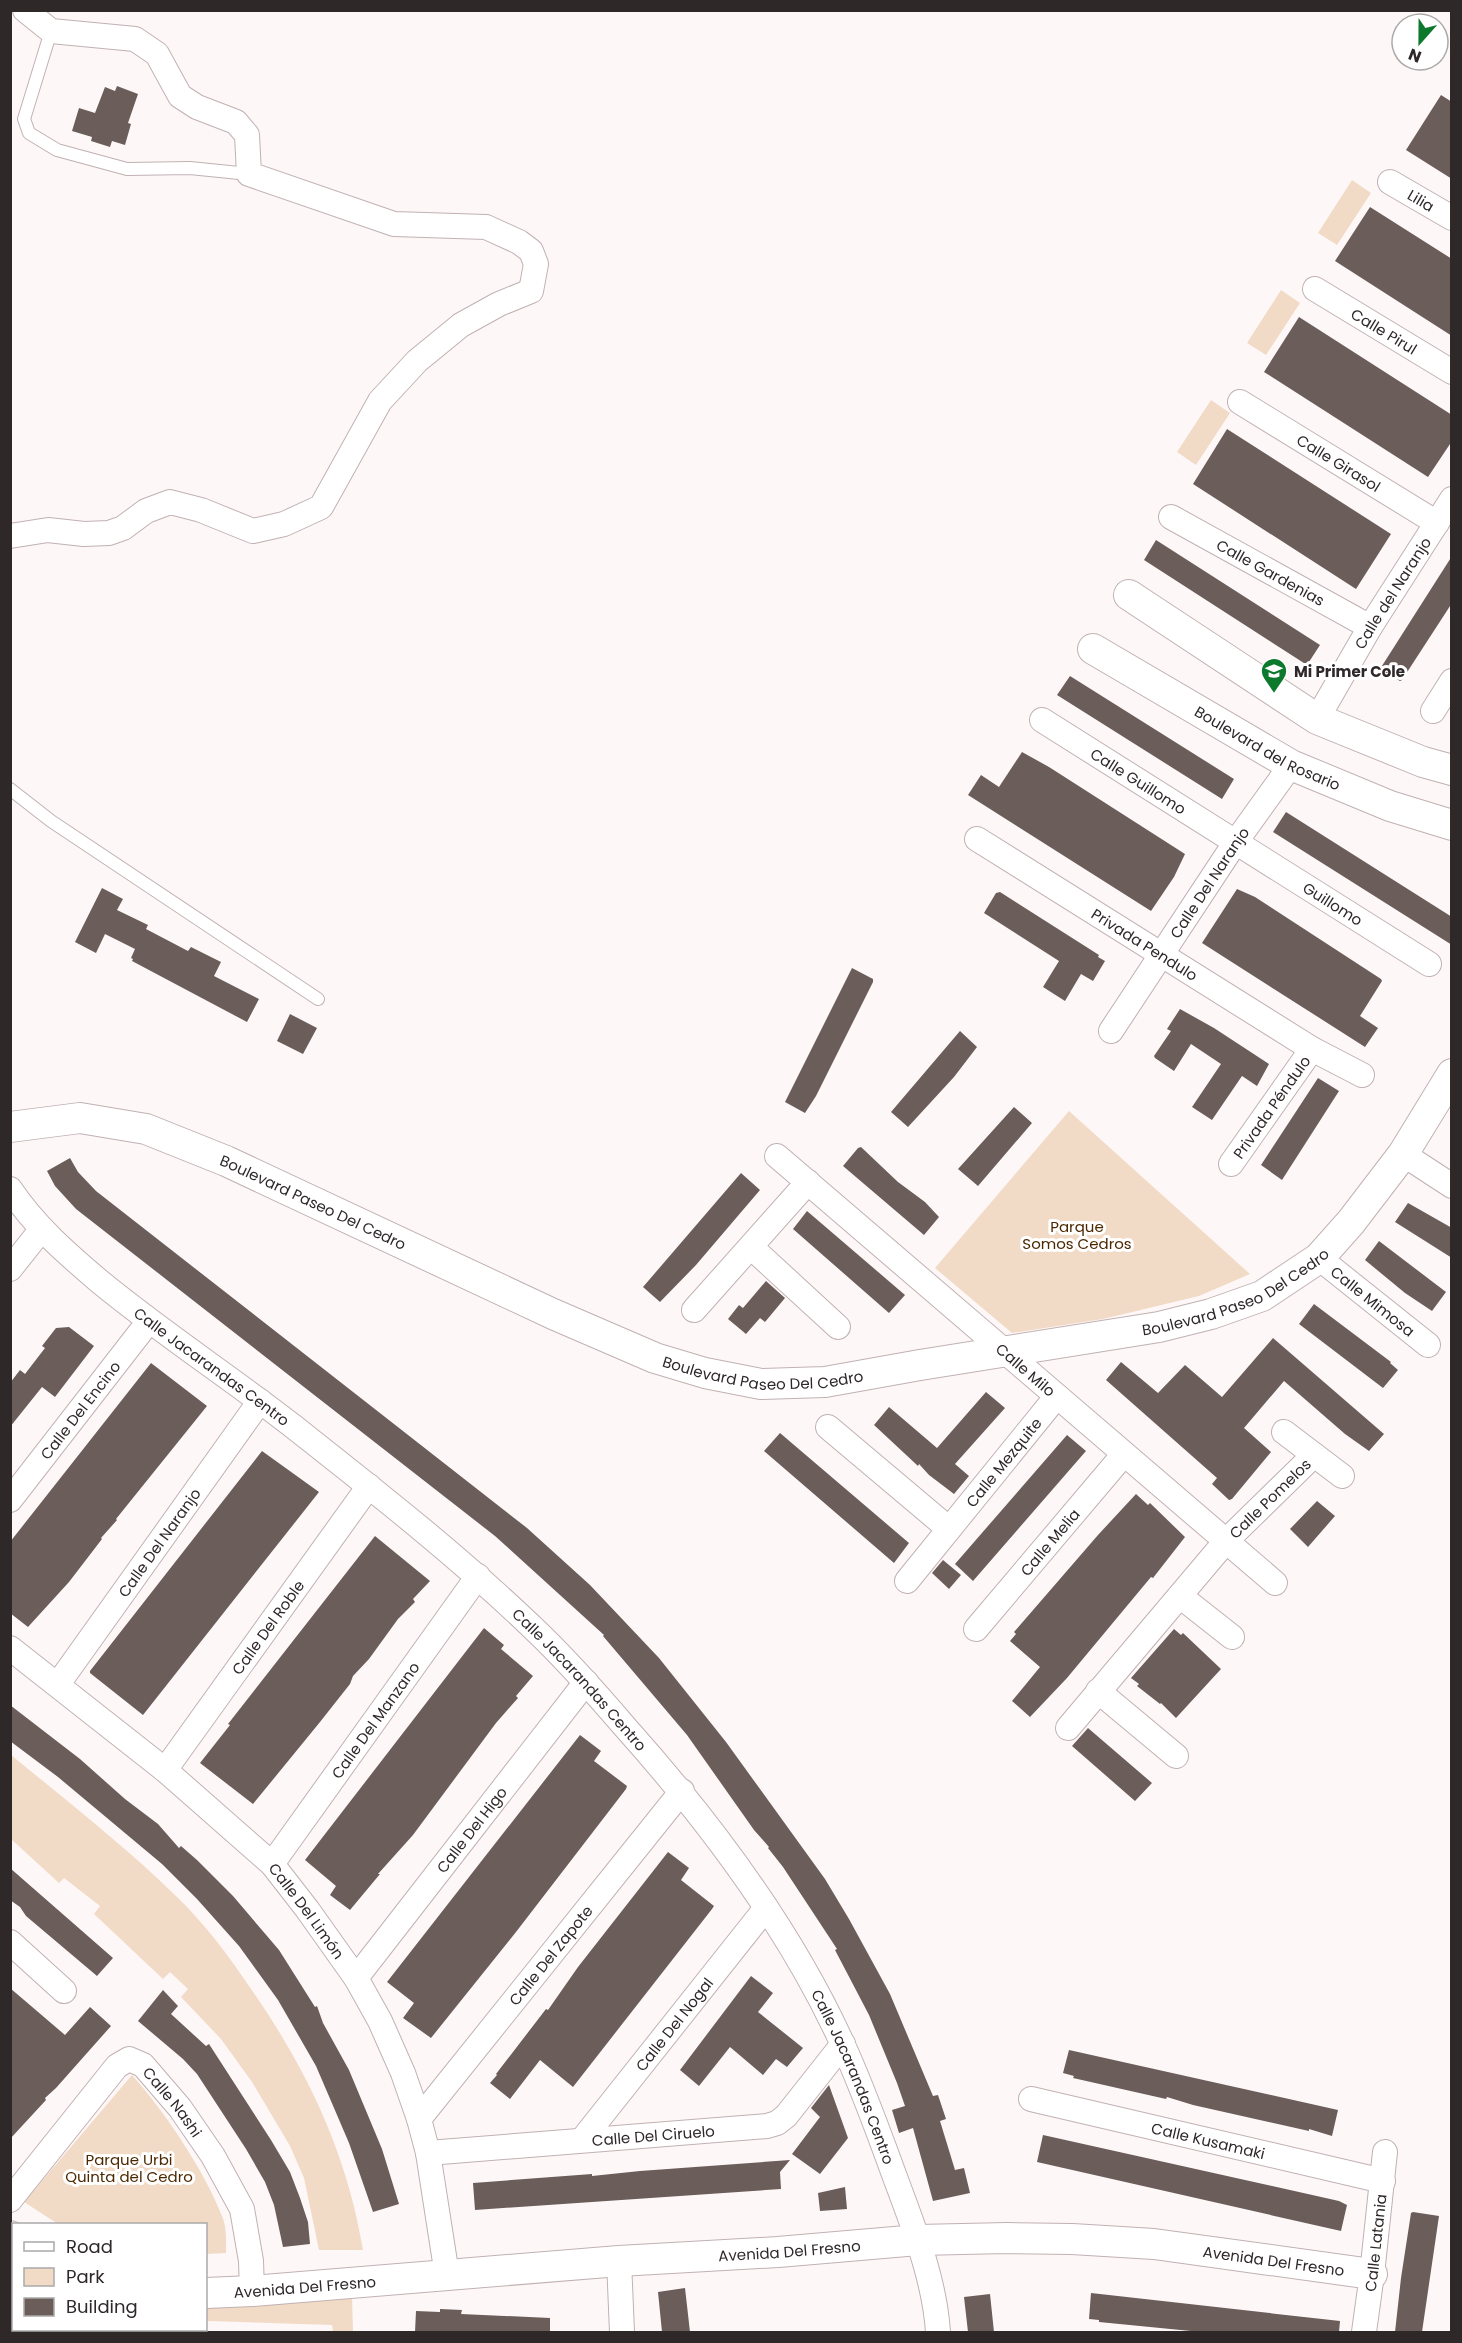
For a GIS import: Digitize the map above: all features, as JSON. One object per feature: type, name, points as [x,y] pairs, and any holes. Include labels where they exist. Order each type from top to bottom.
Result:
[{"type":"street","points":[[10,536],[48,530],[84,534],[109,533],[123,528],[146,511],[170,502],[201,510],[253,531],[284,524],[321,507],[380,401],[417,361],[461,325],[499,304],[531,291],[536,264],[531,251],[519,242],[486,227],[394,224],[249,174],[247,135],[236,122],[197,107],[180,96],[156,54],[135,39],[51,31],[25,10]]},
{"type":"street","name":"Lilia","points":[[1390,182],[1452,218]]},
{"type":"street","name":"Calle Pirul","points":[[1316,290],[1452,372]]},
{"type":"street","name":"Calle Girasol","points":[[1240,402],[1437,523]]},
{"type":"street","name":"Calle del Naranjo","points":[[1317,719],[1370,627],[1452,499]]},
{"type":"street","name":"Calle Gardenias","points":[[1171,517],[1370,627]]},
{"type":"street","points":[[1129,595],[1317,719],[1423,762],[1452,770]]},
{"type":"street","name":"Boulevard del Rosario","points":[[1093,649],[1292,765],[1390,806],[1452,825]]},
{"type":"street","points":[[1433,711],[1452,681]]},
{"type":"street","name":"Calle Guillomo","points":[[1042,720],[1235,843]]},
{"type":"street","name":"Calle Del Naranjo","points":[[1111,1031],[1235,843],[1292,765]]},
{"type":"street","name":"Privada Pendulo","points":[[977,839],[1312,1049],[1362,1075]]},
{"type":"street","name":"Guillomo","points":[[1235,843],[1429,964]]},
{"type":"street","name":"Privada Péndulo","points":[[1231,1164],[1312,1049]]},
{"type":"street","name":"Boulevard Paseo Del Cedro","points":[[15,1120],[80,1118],[146,1129],[226,1161],[655,1358],[705,1373],[761,1384],[825,1382],[1148,1329],[1211,1314],[1262,1296],[1319,1258],[1358,1214],[1402,1154],[1452,1074]]},
{"type":"street","points":[[1402,1154],[1452,1186]]},
{"type":"street","name":"Calle Milo","points":[[777,1156],[1275,1583]]},
{"type":"street","points":[[694,1310],[808,1182]]},
{"type":"street","name":"Calle Jacarandas Centro","points":[[10,1189],[42,1230],[79,1265],[149,1321],[260,1401],[369,1486],[478,1576],[535,1629],[586,1682],[682,1791],[766,1908],[806,1973],[843,2044],[918,2240],[936,2306],[938,2332]]},
{"type":"street","points":[[10,1269],[42,1230]]},
{"type":"street","points":[[751,1247],[838,1327]]},
{"type":"street","name":"Calle Mimosa","points":[[1319,1258],[1428,1345]]},
{"type":"street","name":"Calle Del Encino","points":[[10,1500],[149,1321]]},
{"type":"street","name":"Calle Mezquite","points":[[907,1581],[1057,1396]]},
{"type":"street","name":"Calle Del Naranjo","points":[[58,1684],[260,1401]]},
{"type":"street","points":[[828,1427],[950,1529]]},
{"type":"street","points":[[1284,1432],[1342,1476]]},
{"type":"street","name":"Calle Melia","points":[[976,1629],[1124,1454]]},
{"type":"street","name":"Calle Pomelos","points":[[1068,1728],[1226,1541],[1314,1455]]},
{"type":"street","name":"Calle Del Roble","points":[[165,1770],[369,1486]]},
{"type":"street","name":"Calle Del Manzano","points":[[272,1864],[478,1576]]},
{"type":"street","points":[[1180,1596],[1232,1637]]},
{"type":"street","name":"Calle Del Limón","points":[[10,1648],[165,1770],[272,1864],[308,1909],[356,1978],[380,2021],[403,2073],[428,2153],[447,2275]]},
{"type":"street","name":"Calle Del Higo","points":[[356,1978],[586,1682]]},
{"type":"street","points":[[1098,1691],[1176,1756]]},
{"type":"street","name":"Calle Del Zapote","points":[[419,2119],[682,1791]]},
{"type":"street","name":"Calle Del Nogal","points":[[582,2140],[766,1908]]},
{"type":"street","points":[[10,1942],[64,1991]]},
{"type":"street","name":"Calle Del Ciruelo","points":[[428,2153],[767,2126],[777,2123],[786,2116],[843,2044]]},
{"type":"street","name":"Calle Nashi","points":[[10,2200],[117,2066],[129,2059],[136,2061],[143,2065],[180,2108],[213,2156],[242,2209],[251,2261],[252,2291]]},
{"type":"street","name":"Calle Kusamaki","points":[[1031,2099],[1383,2181]]},
{"type":"street","name":"Calle Latania","points":[[1364,2332],[1385,2152]]},
{"type":"street","name":"Avenida Del Fresno","points":[[207,2293],[918,2240],[1072,2239],[1154,2244],[1372,2274]]},
{"type":"street","points":[[619,2261],[622,2332]]},
{"type":"lane","points":[[51,31],[24,119],[29,133],[57,150],[128,169],[190,168],[249,174]]},
{"type":"lane","points":[[10,789],[51,821],[318,999]]},
{"type":"green space","points":[[1352,180],[1371,193],[1337,245],[1318,233]]},
{"type":"green space","points":[[1281,290],[1300,303],[1266,355],[1247,343]]},
{"type":"green space","points":[[1211,400],[1230,413],[1196,465],[1177,452]]},
{"type":"green space","name":"Parque Somos Cedros","points":[[1069,1111],[1250,1274],[1199,1296],[1103,1319],[1012,1333],[935,1268]]},
{"type":"green space","points":[[11,1755],[96,1824],[157,1878],[197,1918],[234,1964],[290,2050],[322,2113],[347,2180],[363,2250],[319,2250],[304,2178],[290,2146],[252,2082],[221,2039],[181,1997],[188,1989],[170,1972],[163,1979],[94,1914],[100,1906],[64,1878],[59,1883],[11,1839]]},
{"type":"green space","name":"Parque Urbi Quinta del Cedro","points":[[132,2075],[170,2124],[205,2180],[224,2221],[226,2253],[207,2254],[207,2223],[56,2223],[24,2202]]},
{"type":"green space","points":[[352,2295],[353,2332],[333,2332],[332,2325],[207,2321],[207,2305]]},
{"type":"building","points":[[117,86],[138,94],[128,123],[131,124],[125,145],[112,141],[110,147],[91,141],[92,137],[72,131],[79,108],[95,113],[105,87],[115,91]]},
{"type":"building","points":[[1441,95],[1452,102],[1452,179],[1406,150]]},
{"type":"building","points":[[1370,207],[1452,259],[1452,336],[1335,261]]},
{"type":"building","points":[[1299,317],[1452,415],[1452,441],[1428,477],[1264,372]]},
{"type":"building","points":[[1227,429],[1391,534],[1356,589],[1193,484]]},
{"type":"building","points":[[1156,540],[1320,645],[1307,665],[1144,560]]},
{"type":"building","points":[[1452,556],[1452,603],[1400,681],[1380,669]]},
{"type":"building","points":[[1070,676],[1234,779],[1222,799],[1057,695]]},
{"type":"building","points":[[1022,752],[1185,854],[1174,877],[1151,911],[968,795],[981,775],[999,787]]},
{"type":"building","points":[[1286,812],[1452,917],[1452,945],[1273,832]]},
{"type":"building","points":[[102,888],[123,899],[117,910],[148,925],[146,929],[188,951],[191,947],[221,962],[214,976],[259,999],[247,1022],[132,961],[135,949],[105,934],[96,953],[75,942]]},
{"type":"building","points":[[1237,889],[1255,897],[1381,979],[1382,981],[1360,1016],[1378,1028],[1365,1047],[1202,943]]},
{"type":"building","points":[[1000,892],[1099,955],[1098,957],[1105,961],[1093,981],[1081,974],[1065,1001],[1043,987],[1059,961],[984,913],[996,893]]},
{"type":"building","points":[[852,968],[873,979],[873,982],[816,1096],[805,1113],[785,1102]]},
{"type":"building","points":[[1180,1009],[1269,1064],[1257,1086],[1242,1076],[1212,1120],[1192,1107],[1221,1064],[1191,1044],[1174,1071],[1154,1056],[1171,1031],[1167,1029]]},
{"type":"building","points":[[290,1014],[317,1028],[303,1054],[277,1041]]},
{"type":"building","points":[[960,1031],[977,1047],[954,1077],[908,1127],[891,1112]]},
{"type":"building","points":[[1318,1078],[1339,1091],[1282,1180],[1261,1165]]},
{"type":"building","points":[[1014,1107],[1032,1123],[978,1186],[958,1169]]},
{"type":"building","points":[[861,1147],[898,1182],[925,1202],[939,1217],[924,1235],[843,1166]]},
{"type":"building","points":[[70,1158],[78,1172],[96,1191],[527,1528],[590,1585],[659,1658],[726,1742],[825,1879],[849,1919],[890,1994],[933,2096],[938,2095],[946,2119],[940,2121],[955,2170],[964,2168],[970,2193],[933,2201],[913,2128],[899,2133],[892,2110],[905,2106],[897,2083],[869,2015],[835,1950],[837,1949],[769,1847],[754,1830],[687,1735],[604,1635],[495,1536],[76,1209],[55,1186],[47,1171]]},
{"type":"building","points":[[741,1173],[760,1190],[696,1265],[660,1302],[643,1287]]},
{"type":"building","points":[[1408,1203],[1452,1228],[1452,1258],[1395,1222]]},
{"type":"building","points":[[807,1211],[905,1295],[889,1313],[793,1229]]},
{"type":"building","points":[[1379,1241],[1446,1292],[1432,1311],[1405,1293],[1365,1260]]},
{"type":"building","points":[[766,1281],[785,1298],[765,1322],[760,1318],[746,1334],[728,1319],[739,1305],[743,1308]]},
{"type":"building","points":[[1314,1304],[1391,1362],[1398,1370],[1383,1388],[1299,1324]]},
{"type":"building","points":[[69,1327],[94,1346],[55,1397],[42,1387],[10,1427],[10,1383],[20,1370],[25,1374],[45,1348],[42,1346],[56,1328]]},
{"type":"building","points":[[1273,1338],[1384,1434],[1369,1451],[1345,1434],[1284,1381],[1244,1428],[1271,1452],[1229,1500],[1212,1484],[1217,1478],[1106,1380],[1121,1362],[1158,1393],[1185,1365],[1222,1397]]},
{"type":"building","points":[[151,1363],[207,1406],[101,1538],[69,1582],[28,1627],[10,1613],[10,1542]]},
{"type":"building","points":[[986,1392],[1005,1408],[955,1464],[969,1476],[954,1494],[929,1475],[919,1464],[918,1466],[874,1425],[889,1407],[937,1448]]},
{"type":"building","points":[[780,1433],[909,1543],[894,1563],[764,1451]]},
{"type":"building","points":[[1067,1435],[1086,1451],[973,1581],[955,1564]]},
{"type":"building","points":[[262,1451],[319,1492],[143,1715],[90,1671]]},
{"type":"building","points":[[1136,1494],[1148,1505],[1150,1503],[1185,1537],[1067,1678],[1030,1717],[1012,1701],[1040,1667],[1010,1641],[1016,1634],[1014,1632]]},
{"type":"building","points":[[1317,1501],[1335,1516],[1308,1547],[1290,1529]]},
{"type":"building","points":[[375,1536],[430,1581],[413,1599],[415,1602],[398,1619],[369,1659],[353,1676],[350,1684],[253,1804],[200,1763]]},
{"type":"building","points":[[943,1560],[961,1575],[949,1589],[932,1573]]},
{"type":"building","points":[[484,1628],[504,1645],[501,1649],[533,1676],[413,1835],[350,1910],[330,1895],[336,1886],[305,1860]]},
{"type":"building","points":[[1174,1629],[1181,1635],[1183,1633],[1221,1669],[1176,1718],[1161,1703],[1137,1686],[1139,1684],[1131,1678]]},
{"type":"building","points":[[10,1705],[158,1824],[179,1848],[181,1846],[197,1860],[233,1896],[279,1950],[315,2007],[317,2006],[323,2023],[349,2070],[382,2149],[399,2204],[373,2212],[349,2143],[316,2066],[278,2000],[239,1946],[162,1864],[58,1777],[10,1741]]},
{"type":"building","points":[[1088,1728],[1152,1783],[1135,1801],[1072,1746]]},
{"type":"building","points":[[580,1735],[601,1751],[594,1761],[627,1786],[626,1789],[431,2038],[403,2018],[414,2003],[387,1982]]},
{"type":"building","points":[[668,1852],[689,1868],[681,1880],[714,1906],[573,2087],[540,2060],[510,2099],[490,2083]]},
{"type":"building","points":[[10,1868],[113,1958],[97,1976],[10,1900]]},
{"type":"building","points":[[751,1976],[773,1993],[758,2012],[803,2048],[787,2067],[776,2059],[763,2075],[730,2047],[699,2086],[680,2070]]},
{"type":"building","points":[[10,1988],[65,2035],[90,2007],[111,2026],[10,2139]]},
{"type":"building","points":[[163,1990],[178,2006],[171,2014],[206,2046],[209,2044],[290,2172],[308,2222],[310,2244],[283,2247],[274,2205],[265,2182],[246,2149],[197,2074],[183,2059],[138,2021]]},
{"type":"building","points":[[1069,2050],[1338,2110],[1332,2136],[1309,2129],[1309,2131],[1193,2105],[1167,2097],[1166,2099],[1073,2078],[1074,2076],[1063,2073]]},
{"type":"building","points":[[829,2085],[848,2138],[820,2174],[792,2154],[820,2117],[811,2108]]},
{"type":"building","points":[[1043,2135],[1339,2201],[1347,2205],[1341,2231],[1037,2162]]},
{"type":"building","points":[[790,2160],[780,2172],[781,2189],[475,2210],[473,2183]]},
{"type":"building","points":[[845,2187],[847,2209],[820,2211],[818,2193]]},
{"type":"building","points":[[1413,2212],[1439,2216],[1422,2332],[1395,2332],[1401,2278]]},
{"type":"building","points":[[685,2288],[690,2332],[662,2332],[658,2292]]},
{"type":"building","points":[[1091,2293],[1340,2321],[1339,2332],[1201,2332],[1099,2322],[1099,2320],[1089,2319]]},
{"type":"building","points":[[990,2294],[994,2332],[968,2332],[964,2297]]},
{"type":"building","points":[[440,2309],[462,2310],[461,2314],[550,2318],[550,2332],[415,2332],[416,2311],[440,2312]]},
{"type":"place","name":"Mi Primer Cole","points":[[1274,694]]}]
